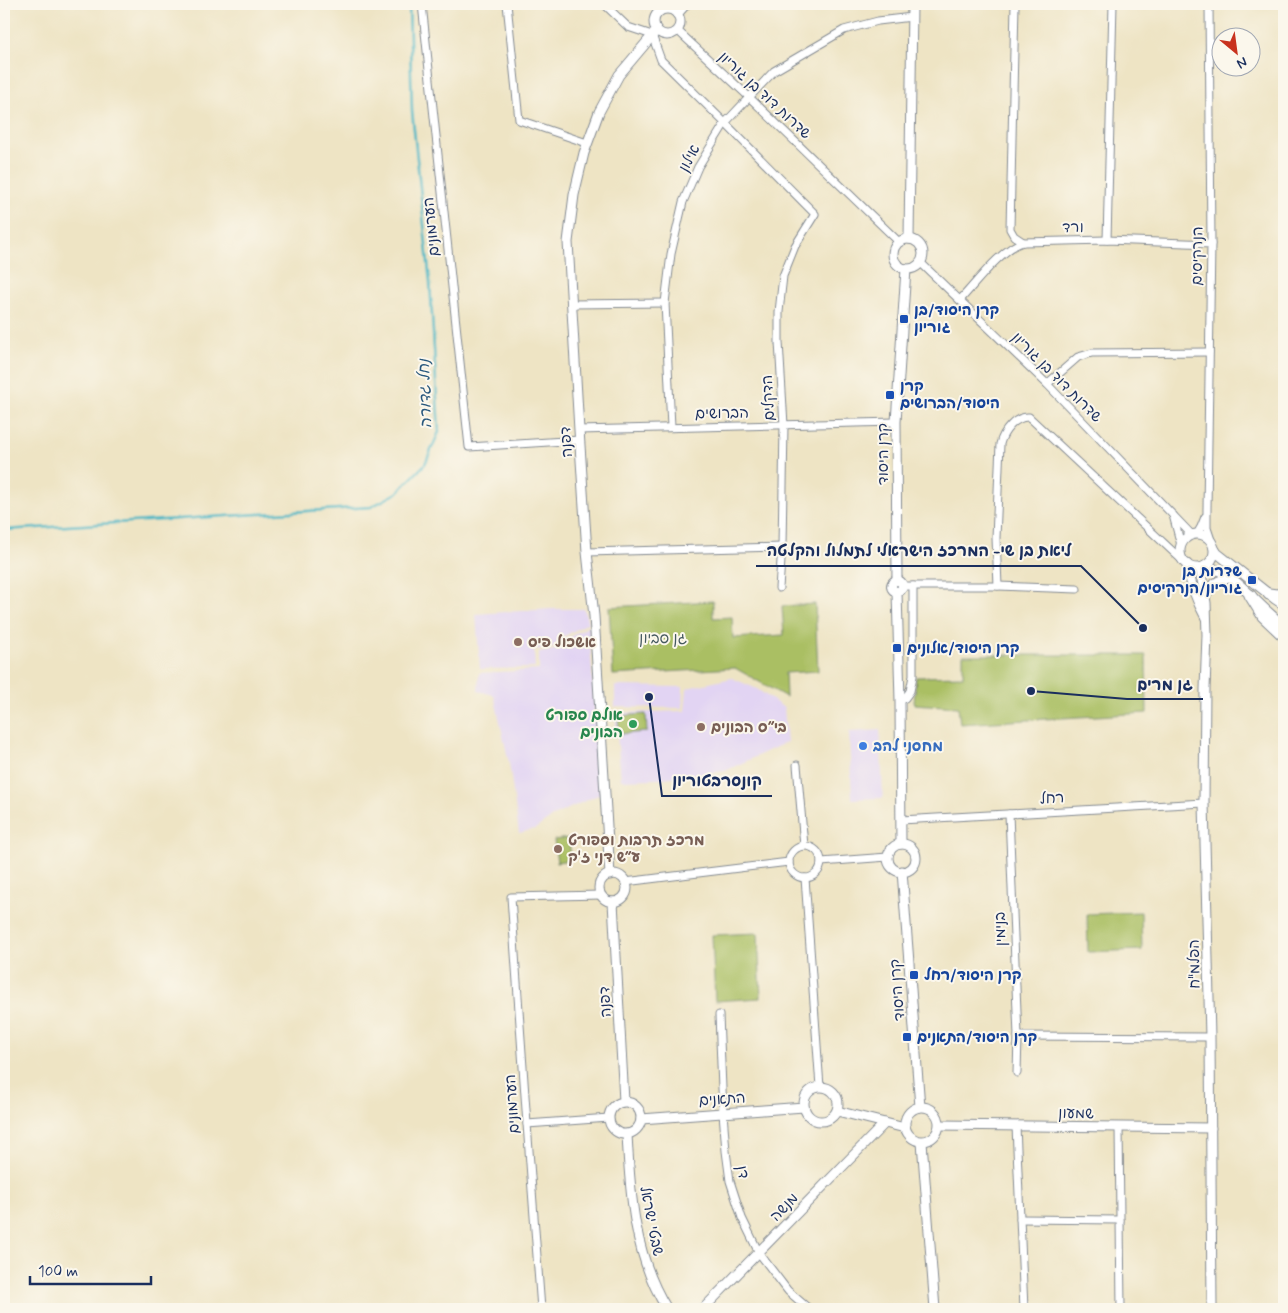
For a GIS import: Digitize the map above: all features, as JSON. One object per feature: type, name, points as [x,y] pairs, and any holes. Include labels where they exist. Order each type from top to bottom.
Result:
[{"type":"highway","points":[[1250,594],[1263,616],[1284,636]]},
{"type":"highway","points":[[1269,594],[1284,594]]},
{"type":"street","name":"הערמונים","points":[[422,4],[470,447],[580,440]]},
{"type":"street","points":[[507,4],[519,120],[587,143]]},
{"type":"street","points":[[604,4],[628,27],[654,32],[661,34],[668,35],[679,27],[680,20],[677,14],[667,9],[660,11],[654,21],[654,32],[662,60],[726,123]]},
{"type":"street","points":[[654,4],[660,11]]},
{"type":"street","points":[[677,14],[686,4]]},
{"type":"street","points":[[909,239],[912,4]]},
{"type":"street","points":[[1015,4],[1010,229],[1014,236],[1023,242]]},
{"type":"street","points":[[1108,240],[1113,4]]},
{"type":"street","name":"הנרקיסים","points":[[1209,4],[1211,244],[1207,528],[1213,544]]},
{"type":"street","name":"אילון","points":[[671,428],[665,303],[671,254],[683,202],[698,167],[726,123],[774,71],[844,30],[878,21],[912,17]]},
{"type":"street","name":"שדרות דוד בן גוריון","points":[[677,30],[899,242]]},
{"type":"street","name":"דפנה","points":[[610,875],[594,616],[587,552],[568,242],[574,195],[584,153],[599,112],[620,75],[654,32]]},
{"type":"street","name":"הדקלים","points":[[726,123],[815,214],[795,246],[783,276],[779,312],[778,342],[784,425],[782,547],[779,588]]},
{"type":"street","points":[[909,239],[921,245],[924,254],[921,262],[913,268],[906,269],[897,264],[893,256],[899,242],[909,239]]},
{"type":"street","name":"ורד","points":[[960,300],[1002,254],[1023,242],[1108,240],[1211,244]]},
{"type":"street","name":"שדרות דוד בן גוריון","points":[[921,262],[1047,384],[1195,534]]},
{"type":"street","name":"קרן היסוד","points":[[901,844],[896,422],[906,269]]},
{"type":"street","points":[[571,304],[665,303]]},
{"type":"street","points":[[1047,384],[1078,357],[1092,353],[1208,352]]},
{"type":"street","points":[[998,586],[996,538],[1000,444],[1002,436],[1014,424],[1022,418],[1029,417],[1190,567],[1217,569],[1250,594],[1273,618],[1284,624]]},
{"type":"street","name":"הברושים","points":[[579,430],[896,422]]},
{"type":"street","name":"הנרקיסים","points":[[1195,534],[1202,527],[1207,509]]},
{"type":"street","name":"שדרות דוד בן גוריון","points":[[1172,512],[1181,545]]},
{"type":"street","points":[[1185,562],[1181,556],[1181,545],[1188,537],[1202,534],[1213,544],[1218,553],[1284,605]]},
{"type":"street","points":[[1202,567],[1212,560],[1214,555],[1213,544]]},
{"type":"street","points":[[587,552],[782,547]]},
{"type":"street","name":"הפלמ\"ח","points":[[1185,562],[1194,592],[1206,618]]},
{"type":"street","name":"הפלמ\"ח","points":[[1202,567],[1207,635],[1204,803],[1210,1036],[1212,1309]]},
{"type":"street","points":[[1205,597],[1211,586],[1216,582],[1231,578]]},
{"type":"street","points":[[899,586],[998,586],[1077,589]]},
{"type":"street","points":[[900,701],[910,691],[913,676],[913,586]]},
{"type":"street","points":[[797,765],[804,846]]},
{"type":"street","name":"רחל","points":[[901,820],[1204,803]]},
{"type":"street","name":"בנימין","points":[[1009,814],[1018,1036],[1016,1073]]},
{"type":"street","points":[[901,844],[909,846],[916,857],[910,869],[898,871],[891,866],[888,857],[894,847],[901,844]]},
{"type":"street","points":[[804,846],[813,848],[820,856],[821,862],[819,870],[811,877],[797,876],[792,873],[790,868],[790,854],[804,846]]},
{"type":"street","points":[[821,862],[888,857]]},
{"type":"street","points":[[626,882],[625,896],[617,901],[608,901],[601,895],[601,883],[603,879],[610,875],[619,876],[626,882],[789,862]]},
{"type":"street","name":"קרן היסוד","points":[[902,871],[920,1107]]},
{"type":"street","points":[[805,878],[820,1088]]},
{"type":"street","name":"הערמונים","points":[[541,1309],[511,897],[601,895]]},
{"type":"street","name":"דפנה","points":[[612,902],[624,1101]]},
{"type":"street","name":"דן","points":[[719,1015],[723,1113],[730,1181],[742,1218],[759,1253],[788,1292],[809,1309]]},
{"type":"street","points":[[1018,1036],[1210,1036]]},
{"type":"street","points":[[820,1088],[831,1090],[838,1100],[838,1105],[834,1116],[819,1122],[809,1116],[804,1107],[806,1096],[815,1089],[820,1088]]},
{"type":"street","points":[[624,1101],[630,1102],[639,1109],[641,1119],[638,1128],[631,1133],[621,1134],[616,1132],[610,1124],[609,1113],[615,1105],[624,1101]]},
{"type":"street","name":"התאנים","points":[[641,1119],[804,1107]]},
{"type":"street","points":[[920,1107],[926,1107],[936,1114],[940,1125],[936,1135],[922,1142],[916,1141],[907,1134],[905,1122],[910,1112],[920,1107]]},
{"type":"street","points":[[837,1111],[905,1128]]},
{"type":"street","points":[[527,1124],[609,1118]]},
{"type":"street","name":"מנשה","points":[[703,1309],[885,1123]]},
{"type":"street","name":"שמעון","points":[[940,1125],[1211,1128]]},
{"type":"street","points":[[1016,1126],[1024,1309]]},
{"type":"street","points":[[1119,1127],[1121,1309]]},
{"type":"street","name":"שבטי ישראל","points":[[626,1134],[634,1218],[642,1254],[657,1293],[667,1309]]},
{"type":"street","points":[[922,1142],[935,1309]]},
{"type":"street","points":[[1020,1219],[1120,1220]]},
{"type":"shaded area","name":"אשכול פיס","points":[[584,609],[588,623],[561,638],[554,647],[534,650],[535,668],[480,669],[476,614]]},
{"type":"shaded area","points":[[589,626],[600,794],[555,815],[535,829],[519,833],[509,763],[494,695],[478,691],[479,673],[539,670],[539,653],[558,649],[566,639]]},
{"type":"shaded area","name":"בי״ס הבונים","points":[[732,678],[757,689],[784,708],[787,742],[725,771],[656,779],[621,780],[615,713],[685,711],[687,688]]},
{"type":"shaded area","points":[[615,686],[683,687],[683,708],[615,707]]},
{"type":"shaded area","points":[[880,730],[883,798],[852,799],[849,732]]},
{"type":"green space","name":"גן סביון","points":[[713,601],[713,618],[732,617],[733,638],[784,635],[782,606],[815,604],[818,671],[785,673],[786,697],[735,668],[613,675],[609,607]]},
{"type":"green space","points":[[963,655],[1146,655],[1147,713],[960,724],[958,707],[914,704],[916,677],[963,676]]},
{"type":"green space","name":"אולם ספורט הבונים","points":[[646,714],[647,732],[619,734],[618,716]]},
{"type":"green space","points":[[569,838],[571,860],[557,862],[554,840]]},
{"type":"green space","points":[[1141,912],[1142,950],[1088,952],[1087,914]]},
{"type":"green space","points":[[758,933],[761,998],[715,1001],[712,935]]},
{"type":"waterway","name":"נחל גדורה","points":[[4,530],[371,507],[397,493],[425,464],[439,432],[430,282],[412,111],[409,4]]},
{"type":"place","name":"קרן היסוד/בן גוריון","points":[[904,319]]},
{"type":"place","name":"קרן היסוד/הברושים","points":[[890,395]]},
{"type":"place","name":"שדרות בן גוריון/הנרקיסים","points":[[1252,580]]},
{"type":"place","name":"ליאת בן שי- המרכז הישראלי לתמלול והקלטה","points":[[1143,628]]},
{"type":"place","name":"אשכול פיס","points":[[518,642]]},
{"type":"place","name":"קרן היסוד/אלונים","points":[[897,648]]},
{"type":"place","name":"גן מרים","points":[[1031,691]]},
{"type":"place","name":"קונסרבטוריון","points":[[649,697]]},
{"type":"place","name":"אולם ספורט הבונים","points":[[633,724]]},
{"type":"place","name":"בי״ס הבונים","points":[[701,727]]},
{"type":"place","name":"מחסני להב","points":[[863,746]]},
{"type":"place","name":"מרכז תרבות וספורט ע״ש דני ז'ק","points":[[558,849]]},
{"type":"place","name":"קרן היסוד/רחל","points":[[914,975]]},
{"type":"place","name":"קרן היסוד/התאנים","points":[[907,1037]]}]
